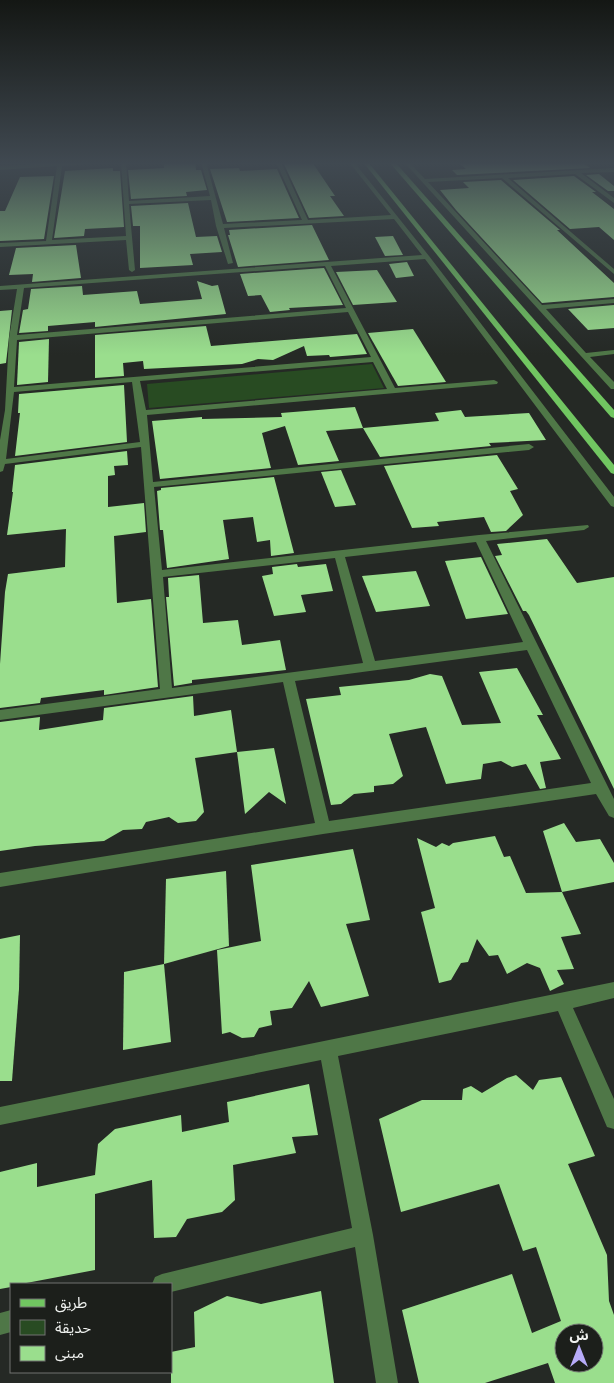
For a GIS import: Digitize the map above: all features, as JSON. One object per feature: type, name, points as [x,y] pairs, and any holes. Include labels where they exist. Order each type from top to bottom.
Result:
[{"type":"main road","points":[[418,227],[614,472]]},
{"type":"main road","points":[[449,227],[614,415]]},
{"type":"street","points":[[49,242],[51,227]]},
{"type":"street","points":[[128,227],[132,270]]},
{"type":"street","points":[[219,227],[230,263]]},
{"type":"street","points":[[403,227],[614,504]]},
{"type":"street","points":[[466,227],[614,387]]},
{"type":"street","points":[[561,227],[614,272]]},
{"type":"street","points":[[0,245],[129,238]]},
{"type":"street","points":[[220,264],[421,250]]},
{"type":"street","points":[[0,288],[427,257]]},
{"type":"street","points":[[327,264],[392,391]]},
{"type":"street","points":[[200,266],[210,265]]},
{"type":"street","points":[[122,271],[142,270]]},
{"type":"street","points":[[0,280],[47,277]]},
{"type":"street","points":[[21,286],[13,338],[11,390],[5,410],[1,465],[144,444]]},
{"type":"street","points":[[541,307],[614,300]]},
{"type":"street","points":[[13,338],[351,310]]},
{"type":"street","points":[[585,355],[614,352]]},
{"type":"street","points":[[11,390],[376,359]]},
{"type":"street","points":[[136,380],[142,413],[166,692]]},
{"type":"street","points":[[142,413],[494,382]]},
{"type":"street","points":[[147,485],[529,447]]},
{"type":"street","points":[[157,574],[584,527]]},
{"type":"street","points":[[479,538],[600,788],[614,812]]},
{"type":"street","points":[[339,554],[370,665]]},
{"type":"street","points":[[0,715],[531,644]]},
{"type":"street","points":[[288,678],[323,828]]},
{"type":"street","points":[[0,880],[323,828],[600,788]]},
{"type":"street","points":[[0,1116],[614,990]]},
{"type":"street","points":[[562,1002],[614,1120]]},
{"type":"street","points":[[328,1050],[363,1235],[387,1383]]},
{"type":"street","points":[[166,1283],[363,1235]]},
{"type":"green space","points":[[372,364],[384,388],[149,408],[147,384]]},
{"type":"building","points":[[0,227],[46,227],[44,239],[0,241]]},
{"type":"building","points":[[56,227],[124,227],[85,229],[84,236],[54,238]]},
{"type":"building","points":[[140,227],[194,227],[196,237],[217,236],[222,252],[190,254],[193,265],[140,268]]},
{"type":"building","points":[[313,227],[329,260],[238,267],[228,235],[230,235],[229,230]]},
{"type":"building","points":[[471,227],[556,227],[560,230],[557,230],[614,283],[614,297],[542,303]]},
{"type":"building","points":[[567,227],[614,227],[614,240],[599,227],[570,229]]},
{"type":"building","points":[[393,236],[403,255],[385,256],[375,237]]},
{"type":"building","points":[[76,245],[81,278],[32,282],[33,274],[9,275],[16,248]]},
{"type":"building","points":[[407,262],[414,276],[396,278],[389,264]]},
{"type":"building","points":[[324,268],[343,305],[289,308],[290,310],[270,312],[261,295],[248,296],[240,274]]},
{"type":"building","points":[[377,270],[397,302],[353,305],[336,272]]},
{"type":"building","points":[[197,281],[212,286],[218,285],[226,314],[95,327],[95,322],[48,326],[48,331],[19,333],[23,310],[28,309],[31,289],[82,286],[83,295],[137,291],[140,304],[202,299]]},
{"type":"building","points":[[614,305],[614,328],[588,330],[568,309]]},
{"type":"building","points":[[12,310],[6,363],[0,364],[0,311]]},
{"type":"building","points":[[206,326],[211,346],[357,334],[367,354],[330,357],[329,355],[307,356],[304,346],[273,360],[258,359],[242,364],[144,369],[143,361],[123,363],[124,376],[95,378],[95,335]]},
{"type":"building","points":[[413,329],[446,382],[398,386],[368,333]]},
{"type":"building","points":[[49,339],[48,382],[17,385],[19,342]]},
{"type":"building","points":[[124,385],[127,442],[15,456],[20,413],[18,413],[19,394]]},
{"type":"building","points":[[355,407],[363,428],[326,431],[339,461],[298,465],[285,426],[262,433],[271,468],[160,479],[152,421],[202,417],[202,419],[282,417],[281,413]]},
{"type":"building","points":[[461,410],[465,417],[529,413],[546,440],[489,443],[491,446],[380,457],[363,428],[439,421],[435,413]]},
{"type":"building","points":[[127,451],[128,465],[114,466],[115,475],[108,476],[108,507],[144,503],[146,532],[114,536],[117,603],[151,599],[158,687],[104,695],[104,690],[41,698],[40,703],[0,708],[0,664],[8,574],[65,567],[66,529],[7,535],[15,465]]},
{"type":"building","points":[[497,455],[518,489],[510,491],[523,515],[506,531],[491,532],[484,517],[437,522],[439,526],[412,528],[384,466]]},
{"type":"building","points":[[341,470],[356,505],[335,507],[321,472]]},
{"type":"building","points":[[274,477],[294,553],[271,556],[270,540],[257,542],[253,517],[223,520],[229,559],[167,568],[163,530],[160,530],[157,491],[161,490],[161,488]]},
{"type":"building","points":[[547,539],[577,583],[614,577],[614,789],[529,615],[526,611],[523,611],[495,556],[502,555],[497,544]]},
{"type":"building","points":[[481,557],[508,614],[466,619],[445,561]]},
{"type":"building","points":[[297,564],[298,567],[326,564],[333,591],[301,595],[306,612],[274,616],[262,576],[273,574],[272,567]]},
{"type":"building","points":[[416,571],[430,606],[376,612],[362,576]]},
{"type":"building","points":[[199,575],[203,623],[238,620],[242,645],[280,640],[286,670],[192,680],[192,683],[174,686],[166,597],[169,597],[168,578]]},
{"type":"building","points":[[517,668],[543,715],[537,715],[561,759],[540,762],[546,788],[540,789],[526,764],[512,767],[501,761],[483,764],[481,779],[446,784],[426,727],[389,734],[403,776],[393,784],[374,786],[374,792],[354,794],[341,804],[331,805],[306,699],[341,695],[339,687],[409,680],[430,674],[442,676],[462,725],[501,723],[479,672]]},
{"type":"building","points":[[193,696],[194,716],[231,710],[237,752],[195,758],[204,812],[196,821],[178,823],[169,817],[146,822],[142,829],[123,830],[104,841],[35,846],[0,851],[0,722],[40,717],[39,730],[103,720],[104,708]]},
{"type":"building","points":[[274,748],[286,804],[269,792],[245,814],[237,752]]},
{"type":"building","points":[[564,823],[576,842],[600,839],[614,863],[614,882],[562,892],[543,831]]},
{"type":"building","points":[[495,836],[504,857],[510,856],[526,893],[562,892],[581,934],[561,937],[574,969],[557,970],[564,984],[550,991],[540,968],[527,963],[507,974],[498,955],[489,956],[477,939],[468,962],[461,963],[451,980],[439,983],[421,912],[435,908],[417,838],[436,847],[442,843],[449,846],[453,843]]},
{"type":"building","points":[[353,849],[370,920],[346,924],[369,996],[321,1007],[309,981],[292,1008],[270,1011],[272,1025],[259,1028],[254,1037],[242,1038],[230,1032],[222,1034],[217,950],[261,941],[251,865]]},
{"type":"building","points":[[226,871],[229,946],[164,964],[166,879]]},
{"type":"building","points":[[20,935],[19,989],[12,1081],[0,1081],[0,939]]},
{"type":"building","points":[[164,964],[171,1042],[123,1050],[124,972]]},
{"type":"building","points":[[516,1075],[533,1090],[539,1080],[561,1077],[595,1156],[568,1164],[607,1255],[609,1301],[614,1315],[614,1383],[555,1383],[548,1363],[485,1383],[419,1383],[402,1310],[512,1274],[532,1333],[554,1324],[554,1373],[604,1373],[604,1323],[556,1323],[561,1321],[536,1247],[523,1251],[499,1184],[401,1212],[379,1119],[422,1100],[462,1100],[463,1089],[471,1086],[482,1093],[507,1078]]},
{"type":"building","points":[[309,1084],[318,1135],[292,1137],[296,1153],[233,1165],[235,1200],[222,1212],[187,1219],[176,1237],[154,1238],[152,1180],[95,1194],[95,1270],[26,1283],[10,1283],[10,1287],[0,1289],[0,1172],[37,1163],[37,1187],[95,1175],[98,1144],[115,1129],[181,1115],[182,1132],[229,1122],[227,1102]]},
{"type":"building","points":[[321,1291],[334,1383],[171,1383],[172,1352],[195,1347],[194,1312],[227,1296],[261,1304]]}]
